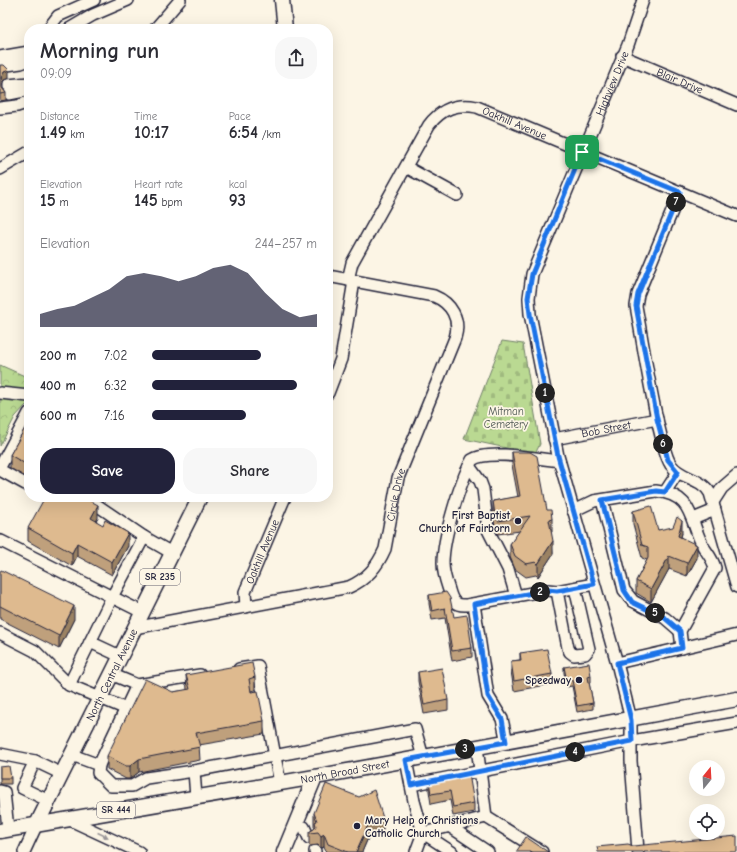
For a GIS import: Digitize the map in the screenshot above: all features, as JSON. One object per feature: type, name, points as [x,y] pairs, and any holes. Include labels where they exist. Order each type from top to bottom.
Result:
[{"type":"main road","points":[[282,0],[284,24]]},
{"type":"main road","name":"North Central Avenue","points":[[37,824],[198,502]]},
{"type":"main road","name":"North Broad Street","points":[[4,830],[315,777],[631,720],[737,699]]},
{"type":"main road","points":[[284,852],[315,777]]},
{"type":"street","points":[[52,24],[58,16],[94,0]]},
{"type":"street","points":[[83,24],[128,0]]},
{"type":"street","points":[[159,24],[180,0]]},
{"type":"street","name":"Highview Drive","points":[[634,852],[631,720],[617,663],[559,461],[528,298],[532,274],[622,56],[643,0]]},
{"type":"street","points":[[74,8],[78,24]]},
{"type":"street","points":[[0,57],[24,53]]},
{"type":"street","name":"Blair Drive","points":[[622,56],[737,105]]},
{"type":"street","points":[[0,66],[24,62]]},
{"type":"street","points":[[24,85],[8,90],[24,90]]},
{"type":"street","points":[[0,108],[24,104]]},
{"type":"street","name":"Oakhill Avenue","points":[[333,380],[341,359],[352,263],[434,119],[446,109],[461,105],[477,107],[737,216]]},
{"type":"street","points":[[0,161],[24,155]]},
{"type":"street","points":[[0,170],[24,155]]},
{"type":"street","points":[[406,167],[457,195]]},
{"type":"street","points":[[680,192],[637,301],[657,419],[668,460],[678,472],[703,484],[710,493],[737,587]]},
{"type":"street","name":"Circle Drive","points":[[134,628],[349,587],[367,577],[375,568],[385,549],[398,478],[455,338],[456,319],[449,305],[442,299],[434,296],[333,277]]},
{"type":"street","points":[[0,393],[24,395]]},
{"type":"street","name":"Bob Street","points":[[554,438],[657,419]]},
{"type":"street","points":[[0,467],[24,422]]},
{"type":"street","points":[[559,461],[520,457],[480,456],[472,460],[454,508],[443,562],[444,580],[454,602],[463,606],[548,590],[557,591],[594,584]]},
{"type":"street","points":[[469,466],[480,481],[483,489],[488,530],[508,568],[516,596]]},
{"type":"street","points":[[0,470],[24,483]]},
{"type":"street","points":[[665,492],[678,472]]},
{"type":"street","points":[[693,519],[714,506],[722,488],[737,475]]},
{"type":"street","points":[[573,511],[594,501],[656,491],[665,492],[676,497],[688,508],[702,545],[715,568],[680,631],[682,648]]},
{"type":"street","points":[[602,500],[624,590],[632,602],[665,618],[680,631]]},
{"type":"street","points":[[92,502],[144,537],[172,553]]},
{"type":"street","name":"Oakhill Avenue","points":[[246,607],[246,592],[283,502]]},
{"type":"street","points":[[69,685],[112,597],[144,537]]},
{"type":"street","points":[[0,541],[142,612]]},
{"type":"street","points":[[714,565],[730,561]]},
{"type":"street","points":[[557,591],[570,652],[574,655],[585,654],[588,652],[589,645],[576,588]]},
{"type":"street","points":[[474,604],[488,696],[502,719],[506,742]]},
{"type":"street","points":[[0,633],[35,651],[69,685],[124,708]]},
{"type":"street","points":[[617,663],[737,635]]},
{"type":"street","points":[[90,642],[120,656]]},
{"type":"street","points":[[230,670],[258,666],[280,783]]},
{"type":"street","points":[[111,674],[137,685],[208,673]]},
{"type":"street","points":[[137,685],[124,708],[99,765],[98,773],[111,786],[132,786],[146,778],[194,771],[415,729],[423,757]]},
{"type":"street","points":[[411,785],[632,741],[737,723]]},
{"type":"street","points":[[477,747],[486,817]]},
{"type":"street","points":[[0,754],[35,761],[62,774]]},
{"type":"street","points":[[72,755],[99,765]]},
{"type":"street","points":[[406,760],[423,833],[416,852]]},
{"type":"street","points":[[22,788],[35,761]]},
{"type":"street","points":[[194,771],[196,797]]},
{"type":"street","points":[[4,830],[2,792],[22,788],[49,801]]},
{"type":"street","points":[[423,833],[486,817],[542,852]]},
{"type":"street","points":[[68,819],[139,852]]},
{"type":"street","name":"North Central Avenue","points":[[24,852],[37,824]]},
{"type":"street","points":[[296,824],[304,827],[309,838]]},
{"type":"street","points":[[450,826],[488,852]]},
{"type":"street","points":[[423,833],[452,852]]},
{"type":"street","points":[[634,852],[651,850]]},
{"type":"green space","name":"Mitman Cemetery","points":[[502,341],[523,344],[540,444],[535,454],[464,439]]},
{"type":"green space","points":[[0,365],[24,376],[24,407],[15,417],[0,446]]},
{"type":"building","points":[[0,65],[4,65],[9,70],[4,72],[1,78],[3,82],[2,88],[6,93],[0,94]]},
{"type":"building","points":[[24,430],[24,463],[10,455]]},
{"type":"building","name":"First Baptist Church of Fairborn","points":[[512,452],[530,452],[537,456],[547,510],[551,510],[552,519],[549,520],[553,541],[538,564],[536,562],[526,564],[515,556],[510,544],[530,516],[498,521],[495,515],[493,501],[520,496]]},
{"type":"building","points":[[42,502],[92,502],[98,505],[91,518],[103,525],[105,520],[128,533],[112,562],[77,543],[72,553],[28,528]]},
{"type":"building","points":[[651,506],[658,530],[673,527],[677,517],[682,521],[678,536],[697,545],[687,563],[669,556],[651,589],[636,581],[648,558],[648,547],[642,545],[633,511]]},
{"type":"building","points":[[1,570],[74,606],[59,636],[0,606]]},
{"type":"building","points":[[446,592],[450,598],[454,617],[467,615],[472,648],[452,651],[445,608],[432,611],[429,595]]},
{"type":"building","points":[[547,649],[552,674],[514,681],[511,661],[521,660],[520,653]]},
{"type":"building","points":[[252,663],[255,677],[249,679],[251,692],[258,691],[264,721],[196,733],[200,747],[139,759],[130,766],[126,766],[107,756],[145,679],[173,692],[190,689],[186,675]]},
{"type":"building","points":[[589,663],[591,676],[588,677],[593,703],[577,706],[572,680],[567,681],[564,667]]},
{"type":"building","points":[[442,668],[448,700],[424,705],[418,672]]},
{"type":"building","points":[[9,766],[11,778],[0,778],[0,767]]},
{"type":"building","points":[[469,774],[474,803],[453,807],[450,791],[431,794],[429,781]]},
{"type":"building","points":[[326,784],[359,797],[374,790],[383,818],[368,825],[356,852],[348,852],[328,844],[324,834],[321,836],[318,832],[309,832],[316,826],[315,822],[317,821],[314,813]]},
{"type":"building","points":[[737,836],[737,852],[598,852],[597,847],[628,844],[633,846],[695,840],[725,840],[725,837]]},
{"type":"building","points":[[526,837],[548,852],[516,852]]},
{"type":"place","name":"First Baptist Church of Fairborn","points":[[518,521]]},
{"type":"place","name":"Speedway","points":[[579,680]]},
{"type":"place","name":"Mary Help of Christians Catholic Church","points":[[357,826]]},
{"type":"route","points":[[582,152],[680,192],[638,294],[636,306],[657,419],[666,456],[670,464],[678,472],[665,492],[656,491],[602,500],[624,590],[632,602],[665,618],[680,631],[682,648],[617,663],[631,720],[632,741],[411,785],[406,760],[506,742],[502,719],[488,696],[474,604],[548,590],[557,591],[594,584],[558,456],[528,298],[532,274],[582,152]]}]
